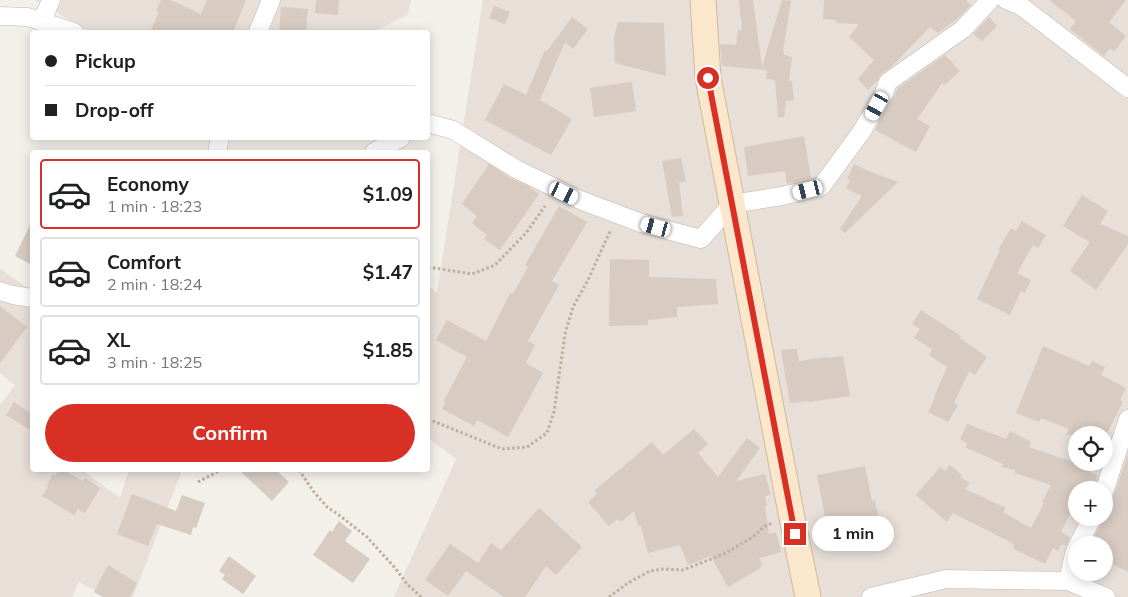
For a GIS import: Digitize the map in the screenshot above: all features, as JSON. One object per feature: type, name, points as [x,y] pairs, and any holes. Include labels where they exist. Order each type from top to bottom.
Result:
[{"type":"main road","points":[[703,0],[708,78],[808,597]]},
{"type":"street","points":[[42,21],[51,0]]},
{"type":"street","points":[[259,30],[271,0]]},
{"type":"street","points":[[701,239],[732,204],[782,196],[821,186],[862,131],[884,93],[888,82],[963,29],[990,0]]},
{"type":"street","points":[[1020,2],[1128,88]]},
{"type":"street","points":[[0,16],[28,17],[68,30]]},
{"type":"street","points":[[430,124],[453,130],[516,170],[580,200],[641,223],[701,239],[738,234]]},
{"type":"street","points":[[378,150],[397,140]]},
{"type":"street","points":[[0,291],[30,298]]},
{"type":"street","points":[[1108,481],[1128,419]]},
{"type":"street","points":[[871,597],[946,579],[1068,581],[1106,597]]},
{"type":"path","points":[[430,267],[472,274],[495,265],[526,233],[545,206]]},
{"type":"path","points":[[430,420],[502,448],[527,447],[547,433],[554,412],[566,334],[573,307],[588,280],[613,224]]},
{"type":"path","points":[[198,482],[217,472]]},
{"type":"path","points":[[300,472],[327,507],[367,537],[407,584],[421,597]]},
{"type":"path","points":[[609,597],[628,583],[650,571],[663,569],[683,570],[698,565],[740,545],[765,526],[792,518]]},
{"type":"shaded area","points":[[35,0],[411,0],[408,15],[376,30],[87,30]]},
{"type":"shaded area","points":[[483,0],[1128,0],[1128,597],[394,597],[456,459],[430,440],[430,287],[437,293]]},
{"type":"shaded area","points":[[0,269],[30,290],[30,472],[85,472],[120,498],[128,472],[181,472],[133,597],[108,597],[79,582],[72,597],[0,597],[0,405],[15,385],[0,373]]},
{"type":"building","points":[[161,0],[170,0],[201,14],[207,0],[246,0],[234,30],[151,30],[159,12],[156,11]]},
{"type":"building","points":[[316,0],[339,0],[338,15],[315,13]]},
{"type":"building","points":[[739,0],[753,0],[762,67],[782,0],[791,1],[783,51],[784,55],[792,57],[789,81],[792,81],[794,100],[786,101],[784,117],[778,117],[775,80],[766,79],[767,70],[722,66],[720,44],[736,45],[738,30],[742,30]]},
{"type":"building","points":[[824,0],[966,0],[971,5],[957,19],[938,33],[930,27],[891,67],[881,74],[868,90],[858,79],[874,60],[849,37],[859,24],[836,23],[837,20],[823,19]]},
{"type":"building","points":[[1049,0],[1126,0],[1109,22],[1126,36],[1114,52],[1110,48],[1104,56],[1070,29],[1076,21]]},
{"type":"building","points":[[494,6],[510,12],[505,24],[489,18]]},
{"type":"building","points":[[281,7],[308,9],[306,30],[279,30]]},
{"type":"building","points":[[572,17],[588,29],[573,49],[565,42],[540,100],[572,119],[551,155],[485,120],[504,84],[526,95],[545,50],[547,51]]},
{"type":"building","points":[[989,17],[997,26],[982,41],[973,34]]},
{"type":"building","points":[[618,22],[664,23],[666,76],[615,63],[614,37]]},
{"type":"building","points":[[945,55],[960,71],[945,85],[942,83],[917,119],[930,126],[916,152],[875,130],[898,88]]},
{"type":"building","points":[[632,82],[636,111],[594,117],[590,88]]},
{"type":"building","points":[[804,136],[811,178],[787,184],[785,171],[748,176],[744,147]]},
{"type":"building","points":[[681,158],[686,181],[679,183],[683,216],[672,217],[662,161]]},
{"type":"building","points":[[489,164],[539,194],[500,250],[484,239],[487,235],[472,223],[477,216],[462,204]]},
{"type":"building","points":[[854,164],[898,182],[845,233],[840,229],[862,196],[846,188],[850,180],[847,179]]},
{"type":"building","points":[[1082,195],[1108,211],[1100,224],[1128,236],[1128,244],[1096,290],[1070,271],[1090,242],[1063,226]]},
{"type":"building","points":[[559,206],[587,222],[552,281],[559,285],[528,341],[535,345],[526,363],[543,373],[508,437],[477,420],[474,426],[442,409],[445,403],[443,402],[467,357],[436,340],[447,320],[486,341],[510,293],[513,294],[528,267],[525,265]]},
{"type":"building","points":[[1022,221],[1046,235],[1038,248],[1033,245],[1017,273],[1031,280],[1025,293],[1021,291],[1010,315],[977,299],[1000,250],[998,250],[1011,228],[1016,231]]},
{"type":"building","points":[[30,225],[30,264],[15,256]]},
{"type":"building","points":[[610,259],[649,260],[649,277],[716,279],[718,304],[677,307],[677,317],[648,320],[648,325],[609,326]]},
{"type":"building","points":[[0,306],[27,327],[0,363]]},
{"type":"building","points":[[921,310],[961,336],[960,338],[987,357],[975,375],[969,371],[954,403],[958,405],[948,422],[928,412],[947,367],[929,355],[932,349],[914,338],[920,329],[912,324]]},
{"type":"building","points":[[1043,346],[1089,366],[1092,361],[1105,367],[1101,375],[1126,388],[1120,400],[1123,402],[1111,426],[1068,426],[1068,429],[1041,418],[1039,422],[1016,413]]},
{"type":"building","points":[[797,349],[799,361],[843,356],[850,396],[790,403],[781,350]]},
{"type":"building","points":[[14,402],[30,413],[30,430],[6,415]]},
{"type":"building","points":[[967,424],[1006,439],[1010,431],[1031,442],[1029,447],[1068,460],[1068,471],[1089,471],[1098,476],[1096,481],[1068,481],[1068,518],[1061,532],[1068,536],[1068,542],[1066,545],[1061,545],[1058,551],[1053,548],[1045,564],[1014,549],[1014,544],[953,513],[947,522],[916,495],[940,467],[945,471],[950,465],[962,475],[960,477],[970,483],[965,489],[1006,508],[1003,512],[1031,528],[1051,485],[1015,473],[1015,470],[1002,467],[1003,464],[965,447],[968,444],[960,439]]},
{"type":"building","points":[[694,429],[708,444],[698,453],[718,477],[747,438],[760,448],[736,481],[765,474],[771,495],[765,496],[769,534],[776,532],[781,552],[759,558],[762,564],[761,568],[728,587],[711,556],[688,565],[680,545],[648,553],[641,526],[638,526],[634,511],[621,522],[618,519],[609,526],[588,502],[597,494],[594,491],[652,442],[663,455]]},
{"type":"building","points":[[1128,454],[1128,572],[1113,564],[1113,536],[1094,536],[1099,526],[1113,526],[1114,495]]},
{"type":"building","points":[[865,466],[872,501],[875,500],[881,531],[830,543],[817,475]]},
{"type":"building","points":[[57,472],[67,472],[83,481],[85,478],[100,488],[85,513],[78,509],[74,515],[42,496],[53,474],[55,476]]},
{"type":"building","points":[[241,472],[278,472],[289,482],[272,501]]},
{"type":"building","points":[[132,494],[176,511],[182,495],[205,503],[196,528],[193,527],[191,535],[157,524],[148,546],[117,534]]},
{"type":"building","points":[[539,508],[582,547],[556,575],[546,566],[525,597],[504,597],[466,571],[448,596],[425,580],[450,544],[478,563],[491,543],[501,550]]},
{"type":"building","points":[[339,521],[352,531],[345,541],[370,559],[353,583],[313,555],[330,530],[332,532]]},
{"type":"building","points":[[229,556],[256,576],[243,594],[222,579],[225,575],[219,571]]},
{"type":"building","points":[[108,565],[137,583],[130,597],[103,597],[94,592]]},
{"type":"route","points":[[708,78],[795,534]]}]
